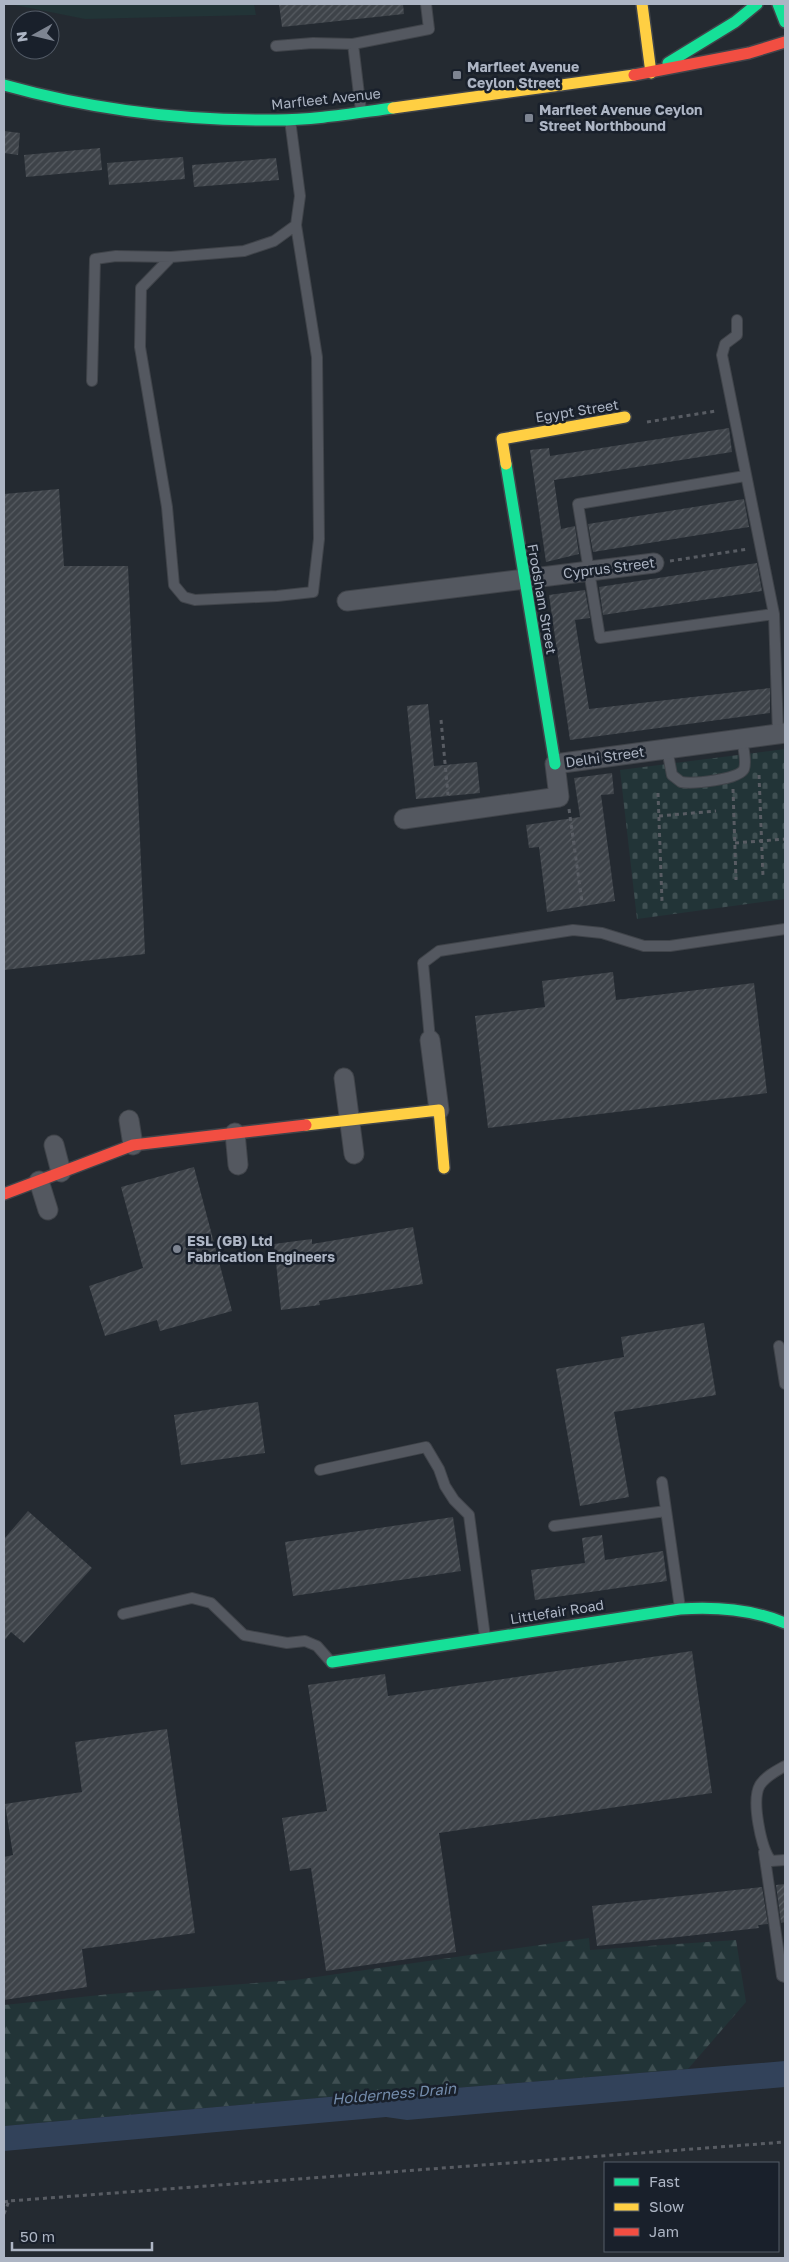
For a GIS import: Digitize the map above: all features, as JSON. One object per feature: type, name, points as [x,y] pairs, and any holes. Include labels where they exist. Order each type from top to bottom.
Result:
[{"type":"main road","points":[[642,4],[651,72]]},
{"type":"main road","name":"Marfleet Avenue","points":[[651,72],[734,22],[757,4]]},
{"type":"main road","points":[[778,4],[785,22]]},
{"type":"main road","name":"Marfleet Avenue","points":[[4,85],[57,100],[160,116],[290,119],[361,112],[651,72],[749,53],[785,42]]},
{"type":"main road","name":"Egypt Street","points":[[502,439],[625,417]]},
{"type":"main road","name":"Frodsham Street","points":[[502,439],[522,578],[555,764]]},
{"type":"main road","points":[[4,1194],[133,1145],[439,1110],[444,1168]]},
{"type":"main road","name":"Littlefair Road","points":[[332,1662],[680,1609],[717,1607],[767,1614],[785,1623]]},
{"type":"street","name":"Cyprus Street","points":[[347,601],[654,563]]},
{"type":"street","name":"Delhi Street","points":[[559,797],[555,764],[782,733]]},
{"type":"street","points":[[404,819],[559,797]]},
{"type":"street","points":[[430,1040],[439,1110]]},
{"type":"street","points":[[344,1078],[354,1154]]},
{"type":"street","points":[[130,1120],[133,1145]]},
{"type":"street","points":[[234,1133],[238,1164]]},
{"type":"street","points":[[54,1145],[61,1172]]},
{"type":"street","points":[[40,1180],[48,1210]]},
{"type":"lane","points":[[276,46],[313,42],[353,44],[429,29],[426,4]]},
{"type":"lane","points":[[353,44],[361,112]]},
{"type":"lane","points":[[171,257],[141,288],[140,347],[167,507],[174,585],[184,597],[195,600],[277,596],[313,592],[319,539],[317,357],[296,225],[300,196],[290,119]]},
{"type":"lane","points":[[92,381],[95,259],[116,256],[171,257],[244,251],[274,242],[296,225]]},
{"type":"lane","points":[[737,320],[737,334],[725,344],[722,355],[745,476],[768,571],[774,614],[782,733]]},
{"type":"lane","points":[[745,476],[578,504],[587,570],[600,638],[774,614]]},
{"type":"lane","points":[[667,749],[672,775],[681,782],[733,778],[741,774],[745,768],[742,738]]},
{"type":"lane","points":[[430,1040],[423,963],[439,951],[573,930],[602,933],[644,946],[662,946],[785,929]]},
{"type":"lane","points":[[780,1346],[785,1384]]},
{"type":"lane","points":[[320,1470],[426,1447],[439,1469],[445,1486],[454,1500],[469,1515],[485,1638]]},
{"type":"lane","points":[[662,1482],[680,1609]]},
{"type":"lane","points":[[554,1526],[666,1511]]},
{"type":"lane","points":[[123,1614],[192,1598],[211,1603],[244,1635],[287,1642],[304,1641],[317,1646],[332,1662]]},
{"type":"lane","points":[[785,1766],[772,1773],[760,1786],[756,1801],[782,1976],[785,1978]]},
{"type":"lane","points":[[764,1852],[771,1861],[785,1860]]},
{"type":"path","name":"Egypt Street","points":[[625,417],[642,422],[716,412]]},
{"type":"path","name":"Cyprus Street","points":[[654,563],[751,548]]},
{"type":"path","points":[[441,720],[450,813]]},
{"type":"path","points":[[760,775],[763,877]]},
{"type":"path","points":[[733,778],[736,880]]},
{"type":"path","points":[[658,793],[662,901]]},
{"type":"path","points":[[559,797],[571,812],[582,902]]},
{"type":"path","points":[[659,816],[716,811]]},
{"type":"path","points":[[735,842],[785,840]]},
{"type":"path","points":[[4,2202],[785,2142]]},
{"type":"path","points":[[4,2214],[9,2201]]},
{"type":"green space","points":[[10,4],[254,4],[256,15],[85,19],[60,14],[60,10],[40,10]]},
{"type":"green space","points":[[785,749],[785,899],[637,919],[620,770]]},
{"type":"green space","points":[[589,1938],[590,1950],[736,1940],[746,2002],[688,2069],[406,2092],[384,2092],[4,2126],[4,2005],[110,1994],[295,1980]]},
{"type":"water","name":"Holderness Drain","points":[[785,2061],[785,2087],[407,2120],[386,2117],[4,2151],[4,2126],[384,2092],[406,2092]]},
{"type":"building","points":[[279,4],[403,4],[404,14],[282,27]]},
{"type":"building","points":[[4,131],[20,133],[18,155],[4,153]]},
{"type":"building","points":[[100,148],[102,170],[26,177],[24,155]]},
{"type":"building","points":[[183,157],[185,179],[109,185],[107,163]]},
{"type":"building","points":[[276,158],[279,180],[194,187],[192,165]]},
{"type":"building","points":[[729,428],[732,452],[554,480],[561,529],[575,526],[579,554],[546,562],[530,450],[549,448],[550,456]]},
{"type":"building","points":[[59,489],[64,566],[128,566],[145,954],[4,970],[4,494]]},
{"type":"building","points":[[744,499],[749,527],[593,552],[588,524]]},
{"type":"building","points":[[757,563],[762,591],[603,615],[599,587]]},
{"type":"building","points":[[585,590],[590,618],[575,620],[589,709],[770,688],[770,713],[570,740],[549,595]]},
{"type":"building","points":[[428,704],[434,766],[477,762],[480,793],[416,799],[407,706]]},
{"type":"building","points":[[612,773],[614,794],[601,795],[615,901],[547,912],[539,847],[529,848],[526,825],[580,817],[574,778]]},
{"type":"building","points":[[613,972],[616,1000],[754,983],[767,1093],[488,1128],[475,1016],[545,1007],[542,981]]},
{"type":"building","name":"ESL (GB) Ltd Fabrication Engineers","points":[[194,1167],[232,1311],[160,1331],[157,1320],[105,1336],[89,1286],[143,1268],[121,1187]]},
{"type":"building","points":[[413,1227],[423,1284],[319,1301],[320,1305],[281,1310],[274,1244],[312,1239],[312,1244]]},
{"type":"building","points":[[704,1323],[716,1395],[614,1412],[629,1497],[580,1506],[556,1369],[624,1357],[621,1337]]},
{"type":"building","points":[[258,1402],[265,1453],[181,1465],[174,1415]]},
{"type":"building","points":[[28,1511],[92,1568],[24,1643],[11,1632],[4,1641],[4,1539]]},
{"type":"building","points":[[453,1517],[461,1571],[293,1596],[285,1542]]},
{"type":"building","points":[[602,1535],[605,1560],[663,1551],[667,1581],[535,1600],[531,1570],[585,1563],[582,1538]]},
{"type":"building","points":[[692,1651],[712,1793],[439,1833],[456,1952],[326,1971],[311,1868],[290,1871],[282,1818],[327,1811],[308,1685],[385,1674],[388,1696]]},
{"type":"building","points":[[167,1729],[195,1933],[82,1949],[87,1987],[4,2000],[4,1857],[13,1855],[5,1804],[82,1792],[75,1742]]},
{"type":"building","points":[[785,1884],[785,1922],[781,1923],[776,1885]]},
{"type":"building","points":[[762,1887],[768,1924],[758,1925],[759,1928],[597,1946],[592,1906]]},
{"type":"traffic: fast","points":[[668,63],[735,22],[757,4]]},
{"type":"traffic: fast","points":[[778,4],[785,22]]},
{"type":"traffic: fast","points":[[4,85],[71,101],[173,116],[242,120],[291,120],[393,108]]},
{"type":"traffic: fast","points":[[506,464],[555,764]]},
{"type":"traffic: fast","points":[[332,1662],[680,1609],[734,1610],[772,1618],[785,1623]]},
{"type":"traffic: slow","points":[[642,4],[651,73]]},
{"type":"traffic: slow","points":[[393,108],[634,75]]},
{"type":"traffic: slow","points":[[506,464],[502,439],[625,417]]},
{"type":"traffic: slow","points":[[306,1125],[439,1110],[444,1168]]},
{"type":"traffic: jam","points":[[634,75],[749,53],[785,42]]},
{"type":"traffic: jam","points":[[4,1194],[133,1145],[306,1125]]},
{"type":"place","name":"Marfleet Avenue Ceylon Street","points":[[457,75]]},
{"type":"place","name":"Marfleet Avenue Ceylon Street Northbound","points":[[529,118]]},
{"type":"place","name":"ESL (GB) Ltd Fabrication Engineers","points":[[177,1249]]}]
